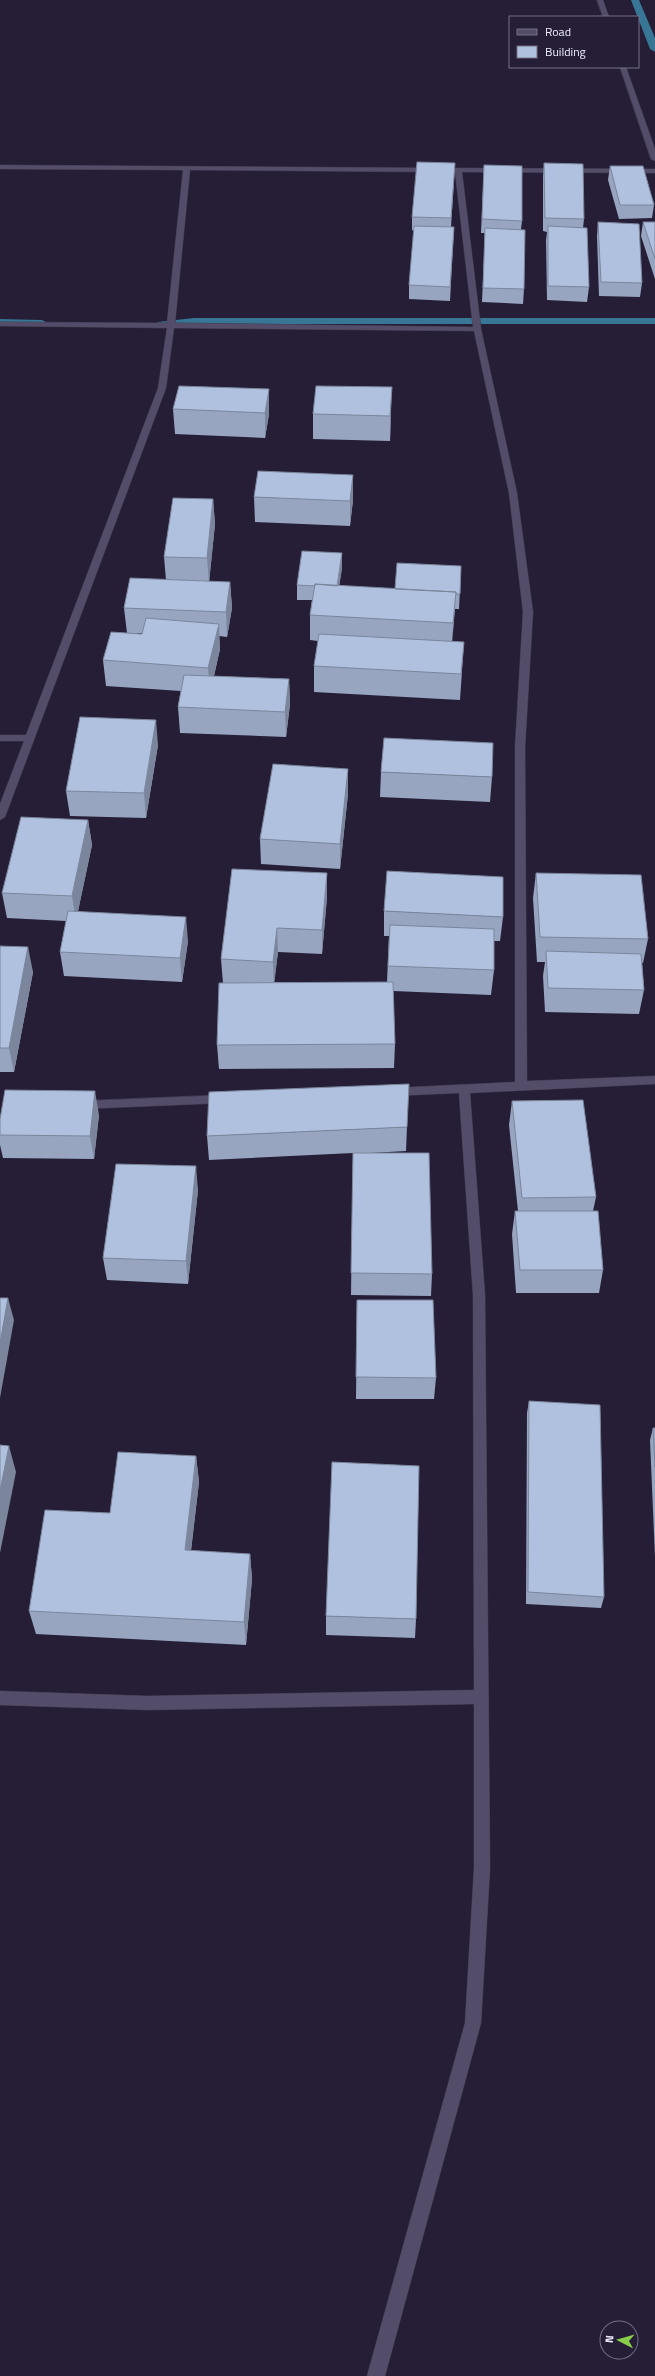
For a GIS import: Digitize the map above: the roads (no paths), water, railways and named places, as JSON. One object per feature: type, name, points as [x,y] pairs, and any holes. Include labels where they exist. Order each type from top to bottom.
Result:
[{"type":"street","points":[[600,0],[606,16]]},
{"type":"street","points":[[623,68],[655,159]]},
{"type":"street","points":[[0,167],[655,171]]},
{"type":"street","points":[[0,817],[162,388],[171,325],[187,168]]},
{"type":"street","points":[[458,170],[477,329],[513,493],[528,612],[520,747],[521,1086]]},
{"type":"street","points":[[0,324],[477,329]]},
{"type":"street","points":[[0,738],[29,738]]},
{"type":"street","points":[[378,1092],[655,1080]]},
{"type":"street","points":[[376,2376],[473,2023],[482,1868],[479,1295],[464,1089]]},
{"type":"street","points":[[71,1105],[236,1098]]},
{"type":"street","points":[[0,1698],[148,1703],[481,1697]]},
{"type":"waterway","points":[[635,0],[655,49]]},
{"type":"waterway","points":[[158,325],[194,321],[655,321]]},
{"type":"waterway","points":[[0,322],[42,323]]}]
